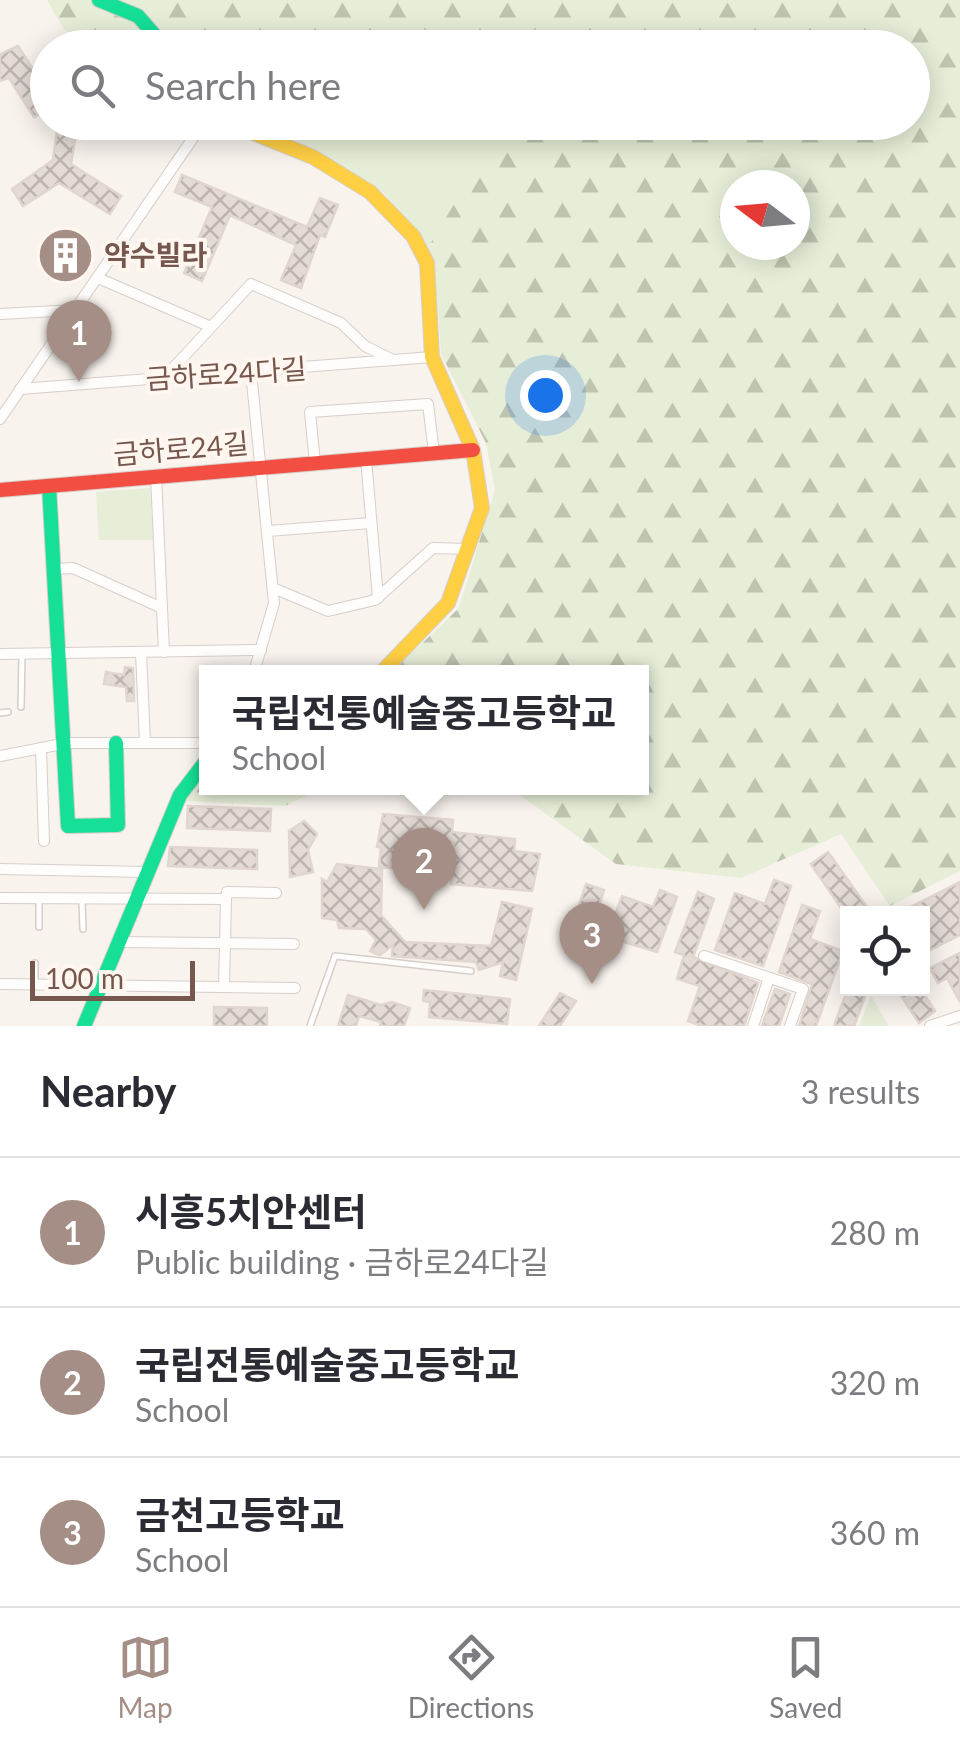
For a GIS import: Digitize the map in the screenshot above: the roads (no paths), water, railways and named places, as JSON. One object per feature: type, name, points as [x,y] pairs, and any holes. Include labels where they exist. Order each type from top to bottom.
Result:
[{"type":"street","points":[[99,0],[141,16],[157,30]]},
{"type":"street","points":[[0,418],[192,140]]},
{"type":"street","points":[[271,140],[381,200],[422,249],[427,264],[432,358],[473,450],[482,508],[448,603],[389,665]]},
{"type":"street","points":[[98,278],[209,326]]},
{"type":"street","points":[[163,379],[251,284],[341,323],[365,346],[395,360]]},
{"type":"street","points":[[0,314],[76,310]]},
{"type":"street","name":"금하로24다길","points":[[20,389],[432,358]]},
{"type":"street","points":[[251,372],[274,603],[256,665]]},
{"type":"street","points":[[315,463],[310,412],[428,404],[434,453]]},
{"type":"street","name":"금하로24길","points":[[0,490],[473,450]]},
{"type":"street","points":[[366,459],[378,598]]},
{"type":"street","points":[[156,476],[164,652]]},
{"type":"street","points":[[49,486],[67,743],[68,826],[118,825],[116,743]]},
{"type":"street","points":[[268,532],[371,523]]},
{"type":"street","points":[[273,588],[328,611],[378,598],[433,548],[469,549]]},
{"type":"street","points":[[54,568],[73,568],[162,608]]},
{"type":"street","points":[[2,649],[261,650]]},
{"type":"street","points":[[141,652],[145,743]]},
{"type":"street","points":[[0,756],[67,743],[199,743]]},
{"type":"street","points":[[41,748],[44,842]]},
{"type":"street","points":[[84,1026],[180,795],[199,770]]},
{"type":"street","points":[[0,870],[147,872]]},
{"type":"street","points":[[224,987],[226,892],[276,893]]},
{"type":"street","points":[[0,898],[226,899]]},
{"type":"street","points":[[118,942],[294,944]]},
{"type":"street","points":[[704,956],[803,988],[790,1026]]},
{"type":"street","points":[[754,1026],[770,978]]},
{"type":"street","points":[[0,984],[295,988]]},
{"type":"street","points":[[930,1026],[960,1016]]},
{"type":"lane","points":[[21,707],[22,651]]},
{"type":"lane","points":[[39,898],[39,927]]},
{"type":"lane","points":[[82,898],[83,929]]},
{"type":"lane","points":[[310,1026],[335,956],[471,972]]},
{"type":"lane","points":[[35,962],[35,984]]},
{"type":"place","name":"약수빌라","points":[[65,255]]},
{"type":"place","name":"시흥5치안센터","points":[[79,382]]},
{"type":"place","name":"국립전통예술중고등학교","points":[[424,910]]},
{"type":"place","name":"금천고등학교","points":[[592,984]]}]
